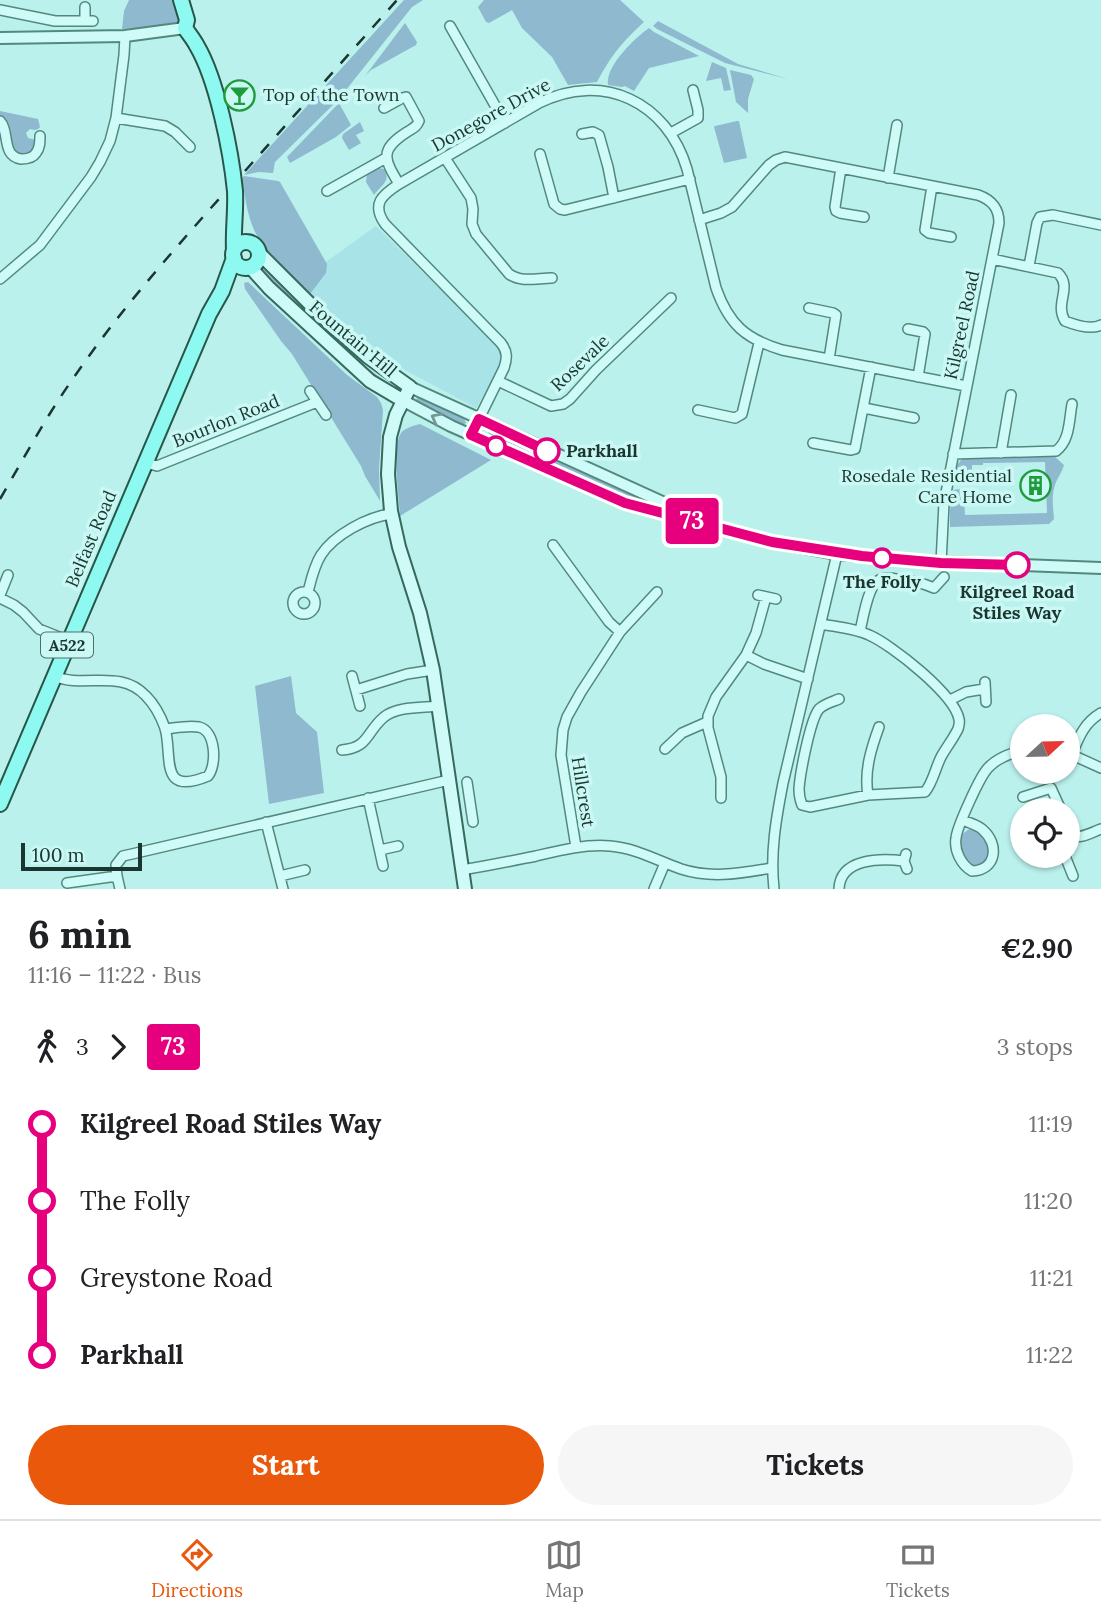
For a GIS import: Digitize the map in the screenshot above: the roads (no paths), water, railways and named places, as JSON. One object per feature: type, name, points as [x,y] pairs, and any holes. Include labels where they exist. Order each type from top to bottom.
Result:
[{"type":"main road","name":"A522","points":[[181,0],[187,20],[185,28],[197,46],[212,81],[228,148],[235,192],[234,254]]},
{"type":"main road","name":"A522","points":[[236,212],[256,249],[258,261],[248,267]]},
{"type":"main road","points":[[248,267],[240,266],[234,254],[243,243],[256,249]]},
{"type":"main road","name":"Fountain Hill","points":[[256,249],[324,318],[368,357],[410,387]]},
{"type":"main road","name":"Belfast Road","points":[[0,804],[209,314],[222,291],[234,254]]},
{"type":"main road","name":"Fountain Hill","points":[[248,267],[370,381],[402,400]]},
{"type":"main road","name":"Belfast Road","points":[[222,291],[248,267]]},
{"type":"main road","points":[[410,387],[402,400],[390,437],[388,474],[391,514],[398,547],[420,613],[433,670],[465,889]]},
{"type":"street","points":[[0,9],[55,21],[89,21],[85,7]]},
{"type":"street","points":[[450,26],[505,123]]},
{"type":"street","points":[[0,38],[125,36],[185,28]]},
{"type":"street","points":[[0,279],[40,245],[91,177],[110,141],[116,118],[125,36]]},
{"type":"street","points":[[671,133],[699,117],[693,90]]},
{"type":"street","name":"Donegore Drive","points":[[471,435],[498,381],[506,352],[503,345],[381,218],[380,200],[387,191],[505,123],[554,96],[570,92],[619,94],[637,102],[656,116],[671,133],[683,155],[690,179],[716,288],[724,309],[736,326],[759,343],[782,350],[966,386]]},
{"type":"street","points":[[327,191],[386,158],[391,145],[399,137],[417,127],[419,121],[405,97],[384,108]]},
{"type":"street","points":[[116,118],[164,126],[175,132],[190,147]]},
{"type":"street","points":[[0,121],[5,127],[9,151],[15,157],[26,159],[35,155],[40,146],[40,136]]},
{"type":"street","points":[[888,178],[897,125]]},
{"type":"street","points":[[582,134],[593,132],[599,135],[614,198]]},
{"type":"street","points":[[540,154],[552,199],[557,207],[565,210],[690,179]]},
{"type":"street","points":[[386,158],[399,184]]},
{"type":"street","points":[[445,158],[471,198],[472,224],[476,234],[505,270],[520,279],[552,278]]},
{"type":"street","name":"Kilgreel Road","points":[[699,220],[732,207],[769,165],[779,159],[792,158],[978,195],[991,202],[997,210],[999,219],[992,259],[944,503],[941,563]]},
{"type":"street","points":[[841,169],[836,211],[864,217]]},
{"type":"street","points":[[932,186],[925,230],[928,233],[951,237]]},
{"type":"street","points":[[1029,265],[1037,222],[1042,217],[1053,215],[1101,225]]},
{"type":"street","points":[[992,259],[1053,271],[1062,277],[1064,288],[1060,309],[1065,321],[1093,328],[1101,325]]},
{"type":"street","name":"Rosevale","points":[[498,381],[551,405],[563,404],[671,298]]},
{"type":"street","points":[[809,308],[836,315],[829,359]]},
{"type":"street","points":[[908,329],[925,334],[918,377]]},
{"type":"street","points":[[698,410],[735,418],[742,414],[759,343]]},
{"type":"street","points":[[813,443],[854,449],[856,447],[871,368]]},
{"type":"street","name":"Fountain Hill","points":[[410,387],[718,528]]},
{"type":"street","points":[[310,391],[326,415]]},
{"type":"street","points":[[1001,453],[1012,395]]},
{"type":"street","name":"Fountain Hill","points":[[402,400],[471,435],[625,503],[772,542],[837,554],[941,563],[1101,568]]},
{"type":"street","name":"Bourlon Road","points":[[146,463],[157,466],[317,402]]},
{"type":"street","points":[[953,454],[1059,450],[1066,440],[1072,404]]},
{"type":"street","points":[[864,408],[914,418]]},
{"type":"street","points":[[308,592],[318,560],[331,543],[362,524],[391,514]]},
{"type":"street","points":[[553,545],[620,632]]},
{"type":"street","points":[[774,889],[772,868],[776,818],[837,554]]},
{"type":"street","points":[[8,575],[0,596],[23,612],[40,629],[69,641]]},
{"type":"street","points":[[860,631],[871,590],[877,581],[888,578],[907,580],[934,588],[944,577]]},
{"type":"street","name":"Hillcrest","points":[[576,847],[561,755],[563,730],[569,711],[620,632],[657,592]]},
{"type":"street","points":[[722,798],[719,764],[707,722],[716,696],[746,655],[767,597]]},
{"type":"street","points":[[821,624],[860,631],[872,636],[897,653],[950,699],[959,717],[959,726],[925,792],[868,795],[804,806],[801,801],[800,781],[816,716],[822,707],[839,700]]},
{"type":"street","points":[[746,655],[808,679]]},
{"type":"street","points":[[356,690],[407,674],[433,670]]},
{"type":"street","points":[[54,676],[68,681],[125,682],[145,694],[165,729],[169,769],[174,777],[185,781],[208,776],[213,768],[214,758],[211,741],[205,730],[199,727],[165,729]]},
{"type":"street","points":[[352,676],[360,706]]},
{"type":"street","points":[[950,699],[985,685],[986,702]]},
{"type":"street","points":[[342,750],[355,749],[362,744],[385,717],[396,711],[439,706]]},
{"type":"street","points":[[1080,735],[1085,726],[1101,713]]},
{"type":"street","points":[[670,748],[691,728],[707,722]]},
{"type":"street","points":[[868,795],[866,779],[872,746],[879,727]]},
{"type":"street","points":[[962,820],[981,828],[991,843],[992,860],[982,870],[970,870],[960,858],[956,840],[962,820],[980,778],[988,767],[1010,755]]},
{"type":"street","points":[[1080,758],[1101,768]]},
{"type":"street","points":[[120,889],[116,865],[123,856],[449,780]]},
{"type":"street","points":[[467,782],[473,822]]},
{"type":"street","points":[[1023,797],[1051,788],[1056,798]]},
{"type":"street","points":[[368,798],[383,866]]},
{"type":"street","points":[[453,806],[470,803]]},
{"type":"street","points":[[266,822],[283,889]]},
{"type":"street","points":[[1080,836],[1101,829]]},
{"type":"street","points":[[462,870],[576,847],[607,845],[620,847],[683,870],[708,875],[772,868]]},
{"type":"street","points":[[380,850],[398,846]]},
{"type":"street","points":[[839,889],[842,875],[850,867],[885,859],[906,861]]},
{"type":"street","points":[[654,889],[665,863]]},
{"type":"street","points":[[1070,868],[1073,876]]},
{"type":"street","points":[[280,876],[305,870]]},
{"type":"street","points":[[67,883],[86,885],[117,876]]},
{"type":"railway","points":[[245,171],[397,0]]},
{"type":"railway","points":[[0,499],[51,411],[106,333],[226,191]]},
{"type":"place","name":"Top of the Town","points":[[240,95]]},
{"type":"place","name":"Parkhall","points":[[547,451]]},
{"type":"place","name":"Rosedale Residential Care Home","points":[[1035,486]]},
{"type":"place","name":"The Folly","points":[[882,558]]},
{"type":"place","name":"Kilgreel Road Stiles Way","points":[[1017,565]]}]
